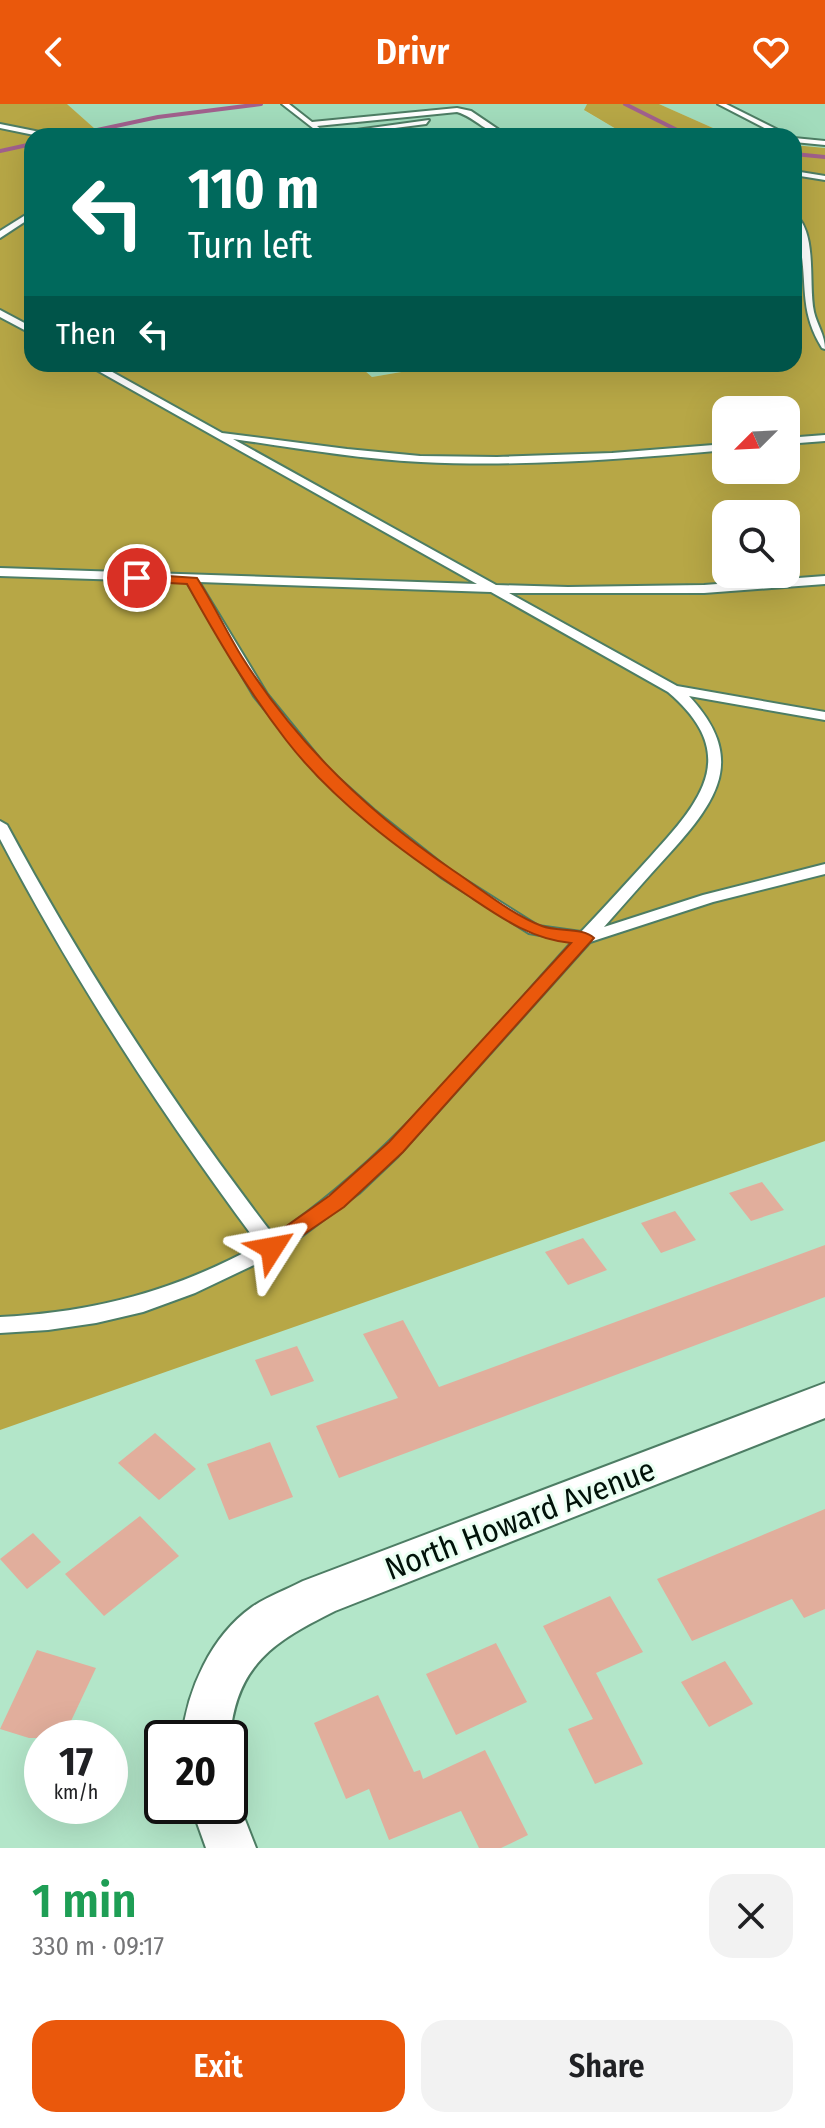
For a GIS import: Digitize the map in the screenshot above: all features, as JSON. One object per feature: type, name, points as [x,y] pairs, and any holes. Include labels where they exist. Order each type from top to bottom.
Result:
[{"type":"street","name":"North Howard Avenue","points":[[206,1720],[230,1662],[265,1624],[319,1596],[825,1400]]},
{"type":"street","points":[[222,1824],[231,1848]]},
{"type":"lane","points":[[285,104],[315,128]]},
{"type":"lane","points":[[721,104],[770,128]]},
{"type":"lane","points":[[311,124],[441,109],[457,110],[473,116],[492,128]]},
{"type":"lane","points":[[378,128],[473,116]]},
{"type":"lane","points":[[0,126],[24,131]]},
{"type":"lane","points":[[802,141],[825,143]]},
{"type":"lane","points":[[802,174],[825,178]]},
{"type":"lane","points":[[0,235],[24,219]]},
{"type":"lane","points":[[13,227],[24,226]]},
{"type":"lane","points":[[802,228],[813,263],[807,309],[825,346]]},
{"type":"lane","points":[[0,313],[24,326]]},
{"type":"lane","points":[[0,1325],[70,1320],[162,1298],[217,1276],[272,1248],[331,1206],[396,1147],[693,819],[713,783],[715,766],[708,729],[686,699],[673,689],[105,372]]},
{"type":"lane","points":[[216,434],[376,455],[459,461],[567,459],[712,448]]},
{"type":"lane","points":[[800,440],[825,438]]},
{"type":"lane","points":[[0,572],[642,591],[825,580]]},
{"type":"lane","points":[[192,580],[235,658],[261,696],[323,772],[446,874],[534,930],[585,938],[627,927],[708,898],[825,869]]},
{"type":"lane","points":[[673,689],[825,716]]},
{"type":"lane","points":[[0,825],[32,887],[104,1008],[222,1183],[272,1248]]},
{"type":"shaded area","points":[[0,104],[67,104],[94,128],[24,128],[24,372],[366,372],[372,377],[401,372],[802,372],[802,146],[825,148],[825,1141],[0,1430]]},
{"type":"shaded area","points":[[67,104],[587,104],[585,111],[614,128],[94,128]]},
{"type":"shaded area","points":[[587,104],[659,104],[713,128],[614,128],[584,110]]},
{"type":"shaded area","points":[[659,104],[825,104],[825,148],[802,146],[802,128],[713,128]]},
{"type":"shaded area","points":[[366,372],[401,372],[372,377]]},
{"type":"building","points":[[762,1182],[784,1210],[751,1221],[729,1193]]},
{"type":"building","points":[[675,1211],[696,1240],[661,1253],[641,1223]]},
{"type":"building","points":[[583,1238],[607,1270],[568,1285],[545,1252]]},
{"type":"building","points":[[825,1245],[825,1297],[339,1478],[316,1426],[398,1398],[363,1334],[403,1320],[439,1387]]},
{"type":"building","points":[[297,1346],[314,1381],[271,1396],[255,1360]]},
{"type":"building","points":[[155,1433],[196,1469],[159,1500],[118,1463]]},
{"type":"building","points":[[270,1442],[293,1497],[229,1520],[207,1464]]},
{"type":"building","points":[[825,1509],[825,1609],[804,1618],[792,1599],[692,1641],[657,1579]]},
{"type":"building","points":[[140,1516],[179,1556],[104,1616],[65,1574]]},
{"type":"building","points":[[33,1533],[61,1562],[27,1589],[0,1559]]},
{"type":"building","points":[[610,1596],[643,1652],[596,1673],[643,1764],[595,1784],[568,1729],[593,1719],[543,1626]]},
{"type":"building","points":[[496,1643],[527,1702],[456,1735],[426,1674]]},
{"type":"building","points":[[37,1650],[96,1668],[71,1720],[24,1720],[24,1736],[0,1729]]},
{"type":"building","points":[[725,1661],[753,1704],[709,1727],[681,1682]]},
{"type":"building","points":[[378,1695],[414,1772],[420,1770],[423,1779],[485,1750],[528,1835],[501,1848],[479,1848],[461,1811],[389,1840],[369,1789],[346,1799],[314,1723]]},
{"type":"waterway","points":[[106,128],[158,117],[261,104]]},
{"type":"waterway","points":[[625,104],[673,128]]},
{"type":"waterway","points":[[0,151],[24,146]]},
{"type":"waterway","points":[[802,155],[825,157]]},
{"type":"route","points":[[137,578],[192,580],[235,658],[292,737],[323,772],[369,813],[446,874],[534,930],[556,936],[585,938],[396,1147],[353,1188],[272,1248]]}]
